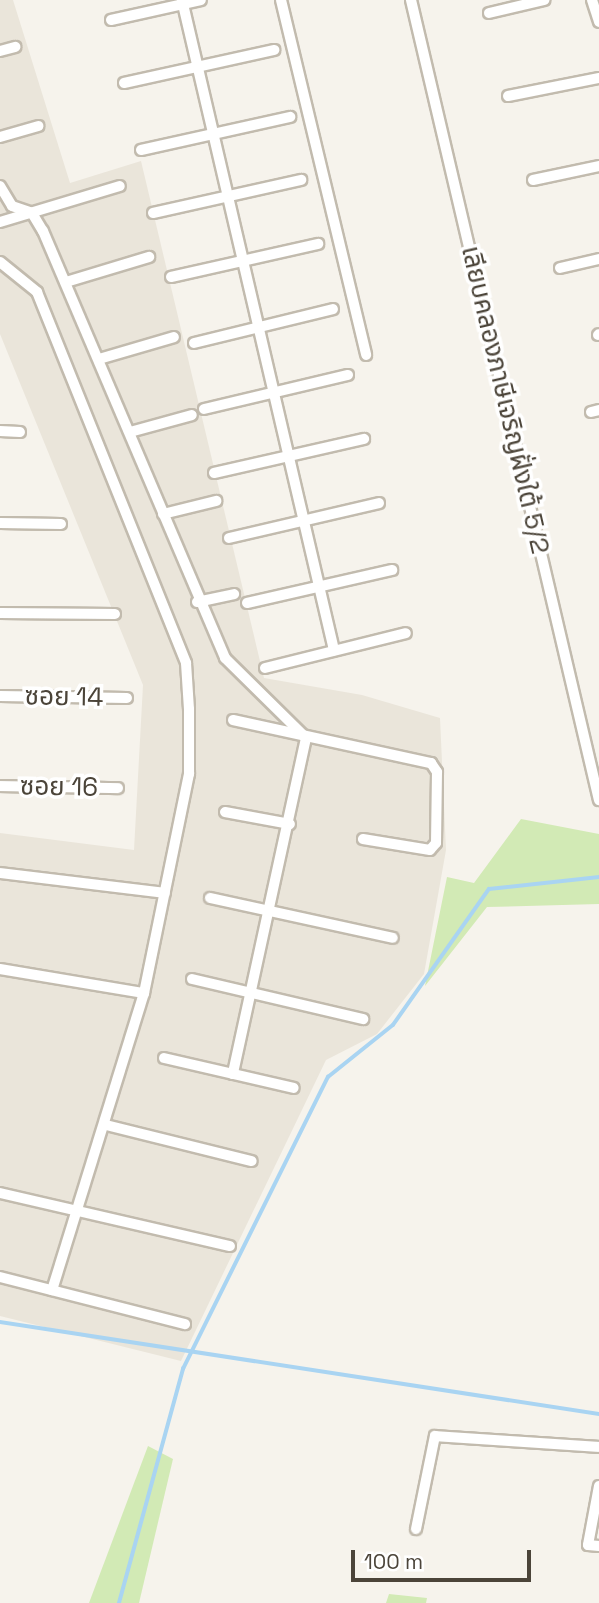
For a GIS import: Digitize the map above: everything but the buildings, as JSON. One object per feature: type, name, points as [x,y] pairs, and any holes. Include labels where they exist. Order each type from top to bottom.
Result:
[{"type":"street","points":[[110,20],[201,0]]},
{"type":"street","points":[[281,0],[366,355]]},
{"type":"street","name":"เลียบคลองภาษีเจริญฝั่งใต้ 5/2","points":[[411,0],[599,800]]},
{"type":"street","points":[[489,12],[544,0]]},
{"type":"street","points":[[182,3],[334,650]]},
{"type":"street","points":[[595,3],[599,22]]},
{"type":"street","points":[[0,51],[15,47]]},
{"type":"street","points":[[124,83],[274,50]]},
{"type":"street","points":[[508,96],[599,78]]},
{"type":"street","points":[[141,150],[290,117]]},
{"type":"street","points":[[0,137],[38,125]]},
{"type":"street","points":[[533,180],[599,166]]},
{"type":"street","points":[[153,214],[301,180]]},
{"type":"street","points":[[0,186],[12,206],[32,214],[66,282],[130,432],[197,602],[225,658],[250,689],[306,738]]},
{"type":"street","points":[[0,222],[120,186]]},
{"type":"street","points":[[171,277],[243,263],[317,244]]},
{"type":"street","points":[[66,282],[149,257]]},
{"type":"street","points":[[560,268],[599,259]]},
{"type":"street","points":[[0,262],[37,292],[186,663],[190,774],[144,993],[106,1125],[52,1290]]},
{"type":"street","points":[[194,343],[333,309]]},
{"type":"street","points":[[99,359],[174,337]]},
{"type":"street","points":[[204,410],[273,391],[348,375]]},
{"type":"street","points":[[130,432],[192,415]]},
{"type":"street","points":[[0,431],[20,432]]},
{"type":"street","points":[[214,473],[364,439]]},
{"type":"street","points":[[163,514],[216,501]]},
{"type":"street","points":[[229,538],[304,523],[379,503]]},
{"type":"street","points":[[0,523],[61,524]]},
{"type":"street","points":[[247,603],[392,570]]},
{"type":"street","points":[[197,602],[234,594]]},
{"type":"street","points":[[0,613],[115,614]]},
{"type":"street","points":[[265,668],[406,633]]},
{"type":"street","name":"ซอย 14","points":[[0,696],[127,698]]},
{"type":"street","points":[[233,720],[306,738],[420,760],[437,772],[436,843],[430,850],[363,839]]},
{"type":"street","points":[[233,1074],[268,911],[290,824],[306,738]]},
{"type":"street","name":"ซอย 16","points":[[0,786],[118,788]]},
{"type":"street","points":[[225,812],[290,824]]},
{"type":"street","points":[[0,873],[165,893]]},
{"type":"street","points":[[210,898],[393,937]]},
{"type":"street","points":[[0,969],[144,993]]},
{"type":"street","points":[[192,979],[363,1019]]},
{"type":"street","points":[[163,1058],[294,1088]]},
{"type":"street","points":[[106,1125],[251,1161]]},
{"type":"street","points":[[0,1193],[230,1246]]},
{"type":"street","points":[[0,1277],[185,1325]]},
{"type":"street","points":[[416,1529],[435,1436],[599,1447]]},
{"type":"street","points":[[599,1486],[588,1545],[599,1546]]},
{"type":"shaded area","points":[[0,0],[13,0],[70,183],[141,161],[264,678],[362,695],[440,718],[446,850],[424,974],[377,1034],[326,1060],[181,1361],[0,1316],[0,833],[134,850],[143,685],[0,334]]},
{"type":"green space","points":[[521,819],[599,834],[599,904],[487,907],[425,986],[447,877],[474,883]]},
{"type":"green space","points":[[148,1446],[173,1459],[139,1603],[89,1603]]},
{"type":"green space","points":[[389,1594],[427,1598],[426,1603],[386,1603]]},
{"type":"waterway","points":[[119,1603],[183,1369],[328,1077],[393,1025],[489,889],[599,877]]},
{"type":"waterway","points":[[0,1322],[599,1414]]}]
